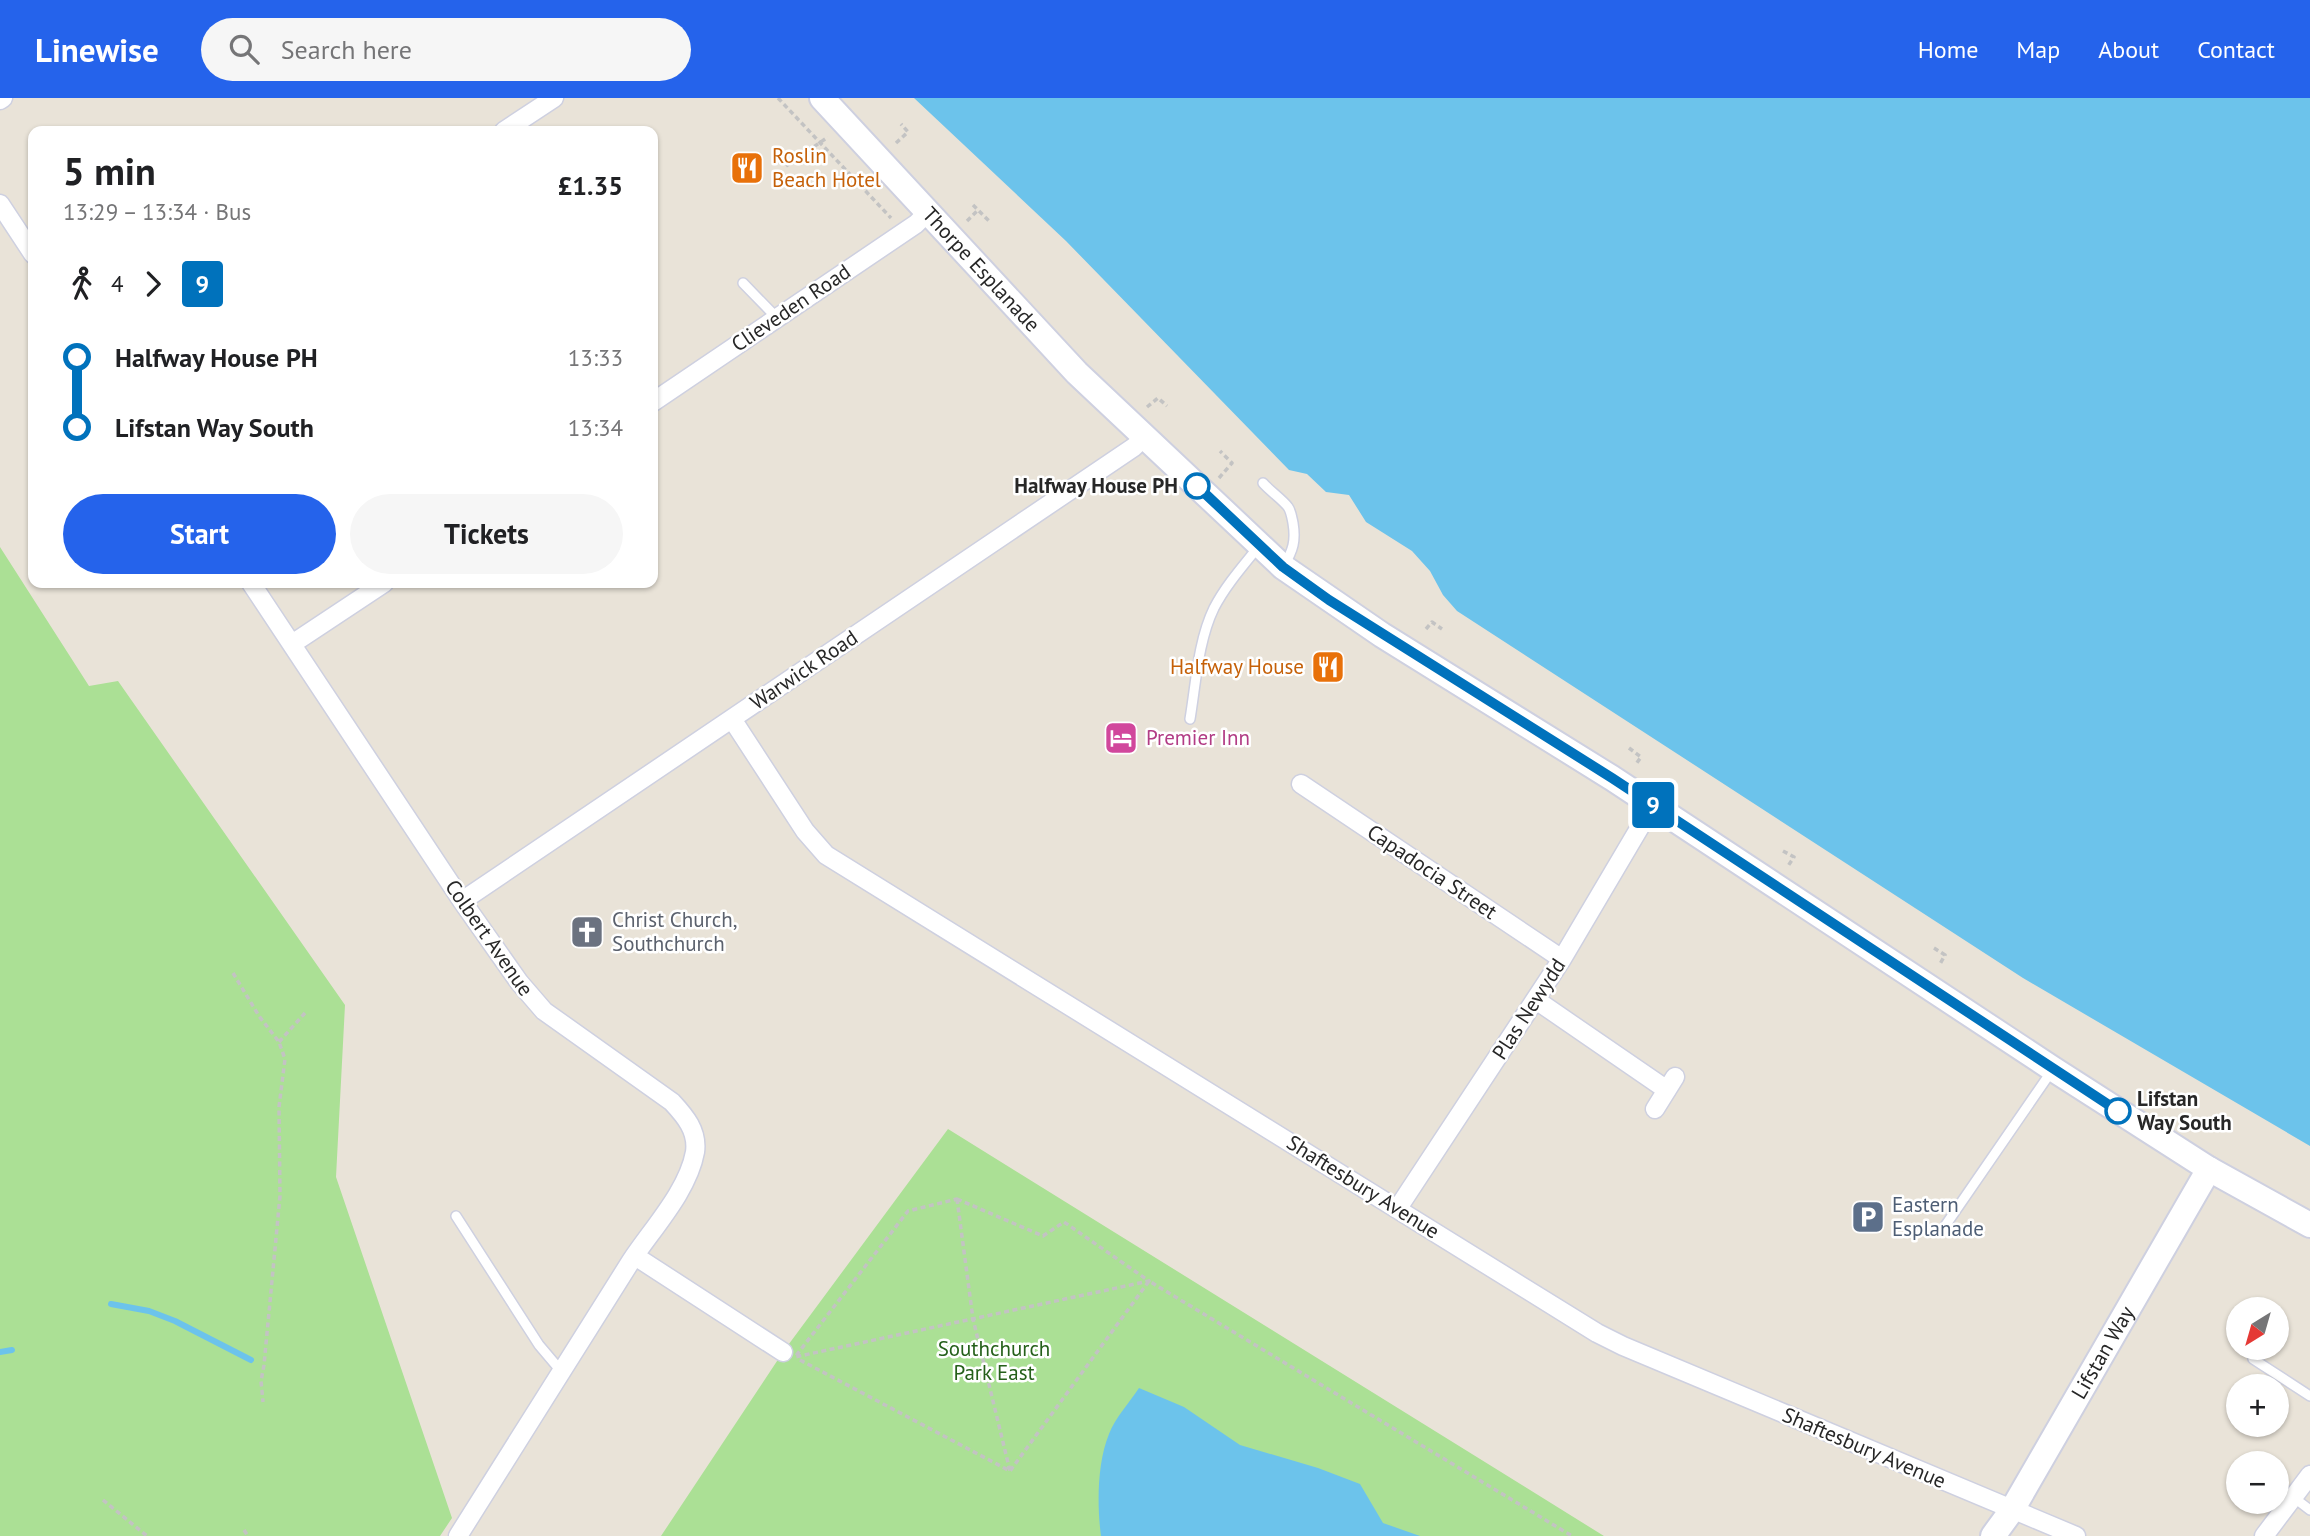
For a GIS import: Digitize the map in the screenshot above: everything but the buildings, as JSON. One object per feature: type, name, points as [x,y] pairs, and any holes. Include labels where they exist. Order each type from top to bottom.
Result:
[{"type":"main road","name":"Thorpe Esplanade","points":[[822,98],[1077,373],[1144,437]]},
{"type":"main road","points":[[1144,437],[1283,567],[1382,635],[1653,805],[2053,1069],[2210,1169],[2310,1225]]},
{"type":"main road","name":"Lifstan Way","points":[[1993,1536],[2012,1510],[2210,1169]]},
{"type":"street","points":[[512,126],[554,98]]},
{"type":"street","points":[[0,204],[28,246]]},
{"type":"street","name":"Clieveden Road","points":[[658,398],[905,232],[928,212]]},
{"type":"street","name":"Warwick Road","points":[[461,901],[1134,447],[1144,437]]},
{"type":"street","name":"Colbert Avenue","points":[[254,588],[461,901],[536,1004],[663,1095],[686,1118],[696,1139],[692,1167],[682,1186],[561,1371],[458,1536]]},
{"type":"street","points":[[292,644],[376,588]]},
{"type":"street","name":"Shaftesbury Avenue","points":[[732,719],[805,831],[826,855],[1597,1333],[2076,1536]]},
{"type":"street","name":"Capadocia Street","points":[[1301,784],[1562,959]]},
{"type":"street","name":"Plas Newydd","points":[[1398,1208],[1562,959],[1653,805]]},
{"type":"street","points":[[1536,1000],[1671,1084],[1655,1109]]},
{"type":"street","points":[[635,1256],[789,1354]]},
{"type":"street","points":[[2264,1536],[2310,1475]]},
{"type":"lane","points":[[743,283],[777,318]]},
{"type":"lane","points":[[1263,483],[1289,507],[1291,514],[1296,537],[1294,549],[1283,567]]},
{"type":"lane","points":[[1190,719],[1198,664],[1214,608],[1235,575],[1260,545]]},
{"type":"lane","points":[[1945,1226],[2053,1069]]},
{"type":"lane","points":[[456,1216],[539,1345],[561,1371]]},
{"type":"lane","points":[[2255,1360],[2310,1395]]},
{"type":"lane","points":[[2293,1497],[2310,1510]]},
{"type":"path","points":[[778,98],[905,232]]},
{"type":"path","points":[[892,147],[908,132],[901,124]]},
{"type":"path","points":[[786,166],[846,125]]},
{"type":"path","points":[[974,205],[989,221]]},
{"type":"path","points":[[1158,398],[1167,406]]},
{"type":"path","points":[[1217,479],[1232,463],[1220,451]]},
{"type":"path","points":[[1426,629],[1432,622],[1442,629]]},
{"type":"path","points":[[1629,748],[1641,757],[1636,764]]},
{"type":"path","points":[[1783,851],[1794,857],[1788,866]]},
{"type":"path","points":[[1934,948],[1945,955],[1940,964]]},
{"type":"path","points":[[233,973],[259,1016],[279,1042],[285,1059],[279,1107],[280,1196],[261,1381],[263,1402]]},
{"type":"path","points":[[279,1042],[305,1013]]},
{"type":"path","points":[[957,1199],[973,1319],[1010,1471]]},
{"type":"path","points":[[789,1354],[908,1211],[957,1199],[1043,1236],[1063,1222],[1149,1281],[1572,1536]]},
{"type":"path","points":[[789,1354],[973,1319],[1149,1281]]},
{"type":"path","points":[[1010,1471],[1149,1281]]},
{"type":"path","points":[[789,1354],[1010,1471]]},
{"type":"path","points":[[103,1500],[147,1536]]},
{"type":"path","points":[[244,1530],[248,1536]]},
{"type":"green space","points":[[0,547],[89,686],[118,681],[345,1005],[336,1177],[452,1518],[440,1536],[0,1536]]},
{"type":"green space","name":"Southchurch Park East","points":[[948,1129],[1604,1536],[661,1536],[783,1352]]},
{"type":"water","points":[[914,98],[2310,98],[2310,1146],[2023,978],[1457,611],[1443,595],[1430,571],[1412,551],[1366,522],[1349,495],[1326,492],[1307,474],[1289,470],[1066,241]]},
{"type":"water","points":[[1139,1388],[1184,1407],[1240,1445],[1318,1468],[1360,1484],[1383,1523],[1420,1536],[1101,1536],[1099,1485],[1105,1445],[1115,1422]]},
{"type":"waterway","points":[[111,1304],[149,1311],[175,1321],[251,1360]]},
{"type":"waterway","points":[[0,1352],[12,1350]]},
{"type":"bus line","name":"9","points":[[1197,486],[1283,567],[1329,600],[1612,778],[2118,1111]]},
{"type":"place","name":"Roslin Beach Hotel","points":[[747,168]]},
{"type":"place","name":"Halfway House PH","points":[[1197,486]]},
{"type":"place","name":"Halfway House","points":[[1328,667]]},
{"type":"place","name":"Premier Inn","points":[[1121,738]]},
{"type":"place","name":"Christ Church, Southchurch","points":[[587,932]]},
{"type":"place","name":"Lifstan Way South","points":[[2118,1111]]},
{"type":"place","name":"Eastern Esplanade","points":[[1868,1217]]}]
